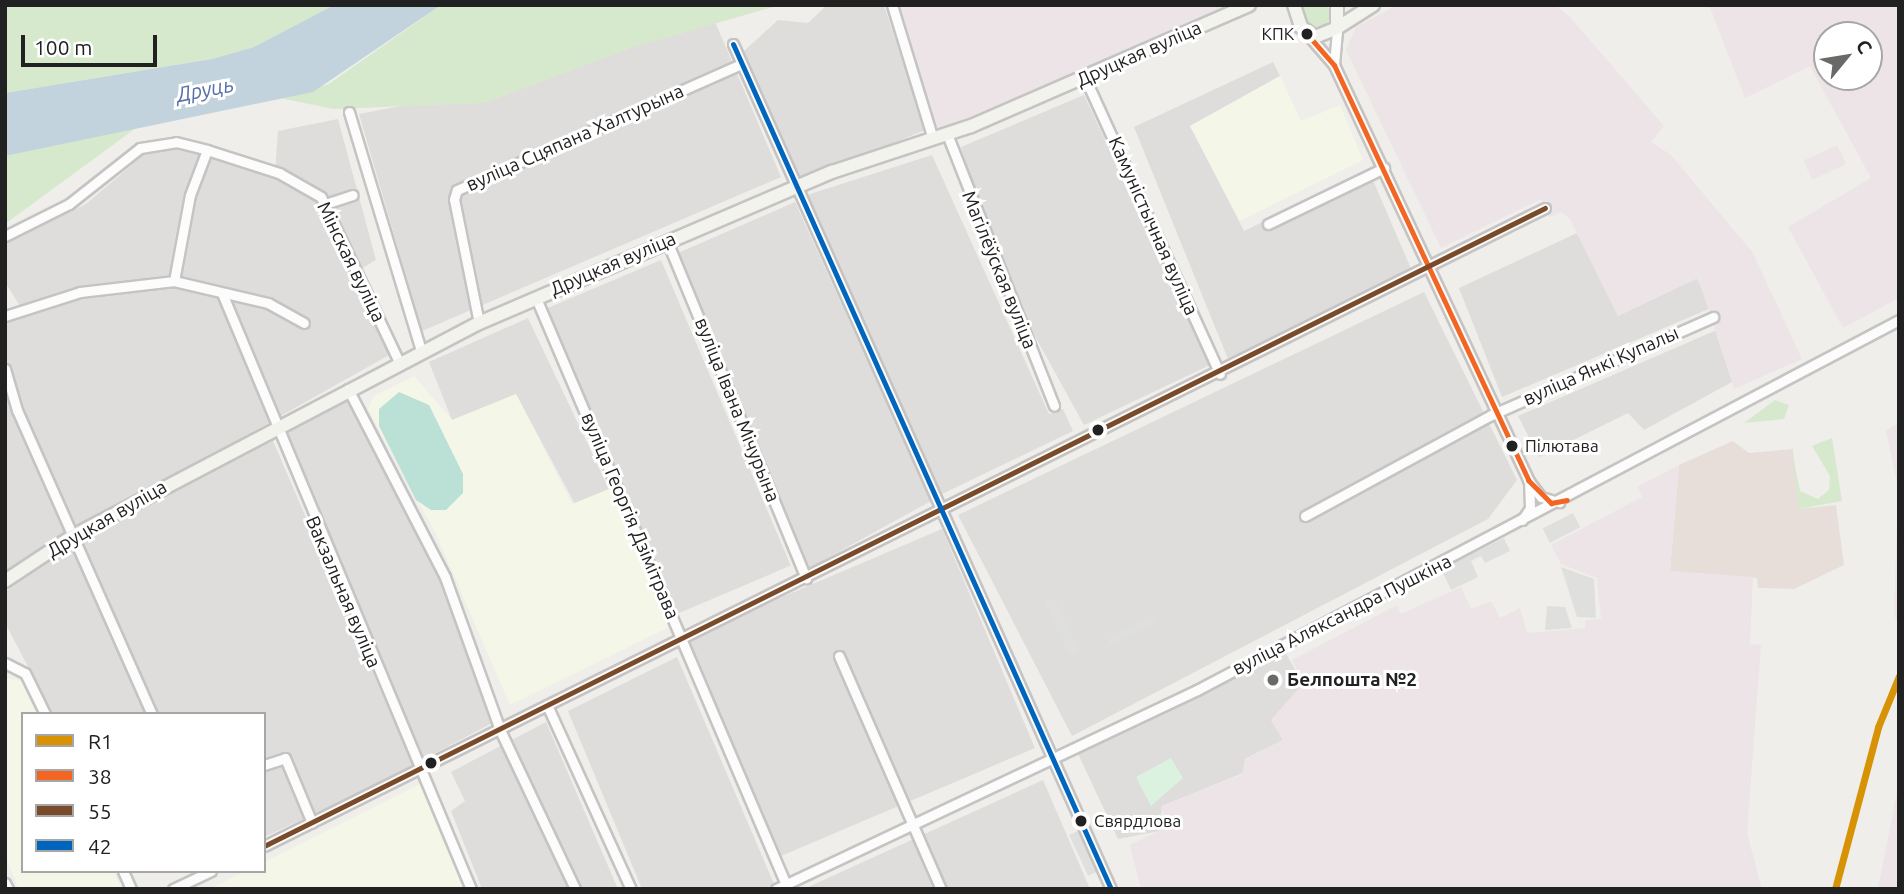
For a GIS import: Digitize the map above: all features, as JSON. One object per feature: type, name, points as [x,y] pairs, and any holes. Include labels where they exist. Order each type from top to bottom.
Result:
[{"type":"main road","name":"Друцкая вуліца","points":[[5,581],[73,536],[399,362],[479,323],[794,187],[947,134],[1085,78],[1248,5]]},
{"type":"main road","points":[[1282,5],[1307,34],[1324,36],[1373,5]]},
{"type":"main road","points":[[1294,5],[1295,19]]},
{"type":"main road","points":[[1337,5],[1337,28]]},
{"type":"street","points":[[892,5],[933,139]]},
{"type":"street","points":[[1334,65],[1337,28]]},
{"type":"street","points":[[1307,34],[1334,65],[1528,480],[1551,503],[1567,500]]},
{"type":"street","points":[[733,44],[794,187],[1058,760],[1111,889]]},
{"type":"street","name":"вуліца Сцяпана Халтурына","points":[[479,323],[454,199],[461,186],[741,64]]},
{"type":"street","name":"Камуністычная вуліца","points":[[1085,78],[1220,374]]},
{"type":"street","points":[[349,112],[421,351]]},
{"type":"street","name":"Магілёўская вуліца","points":[[947,134],[1054,406]]},
{"type":"street","name":"Мінская вуліца","points":[[5,236],[69,204],[140,148],[176,142],[207,150],[300,181],[325,204],[399,362]]},
{"type":"street","points":[[174,281],[190,195],[207,150]]},
{"type":"street","points":[[1268,224],[1384,168]]},
{"type":"street","points":[[325,204],[353,195]]},
{"type":"street","points":[[266,845],[1430,270],[1545,208]]},
{"type":"street","name":"вуліца Івана Мічурына","points":[[667,241],[806,579]]},
{"type":"street","points":[[5,316],[80,292],[174,281],[285,309],[304,323]]},
{"type":"street","name":"Вакзальная вуліца","points":[[222,293],[274,428],[471,889]]},
{"type":"street","name":"вуліца Георгія Дзімітрава","points":[[536,298],[787,886]]},
{"type":"street","name":"вуліца Янкі Купалы","points":[[1305,516],[1497,413],[1713,317]]},
{"type":"street","name":"вуліца Аляксандра Пушкіна","points":[[776,889],[1058,760],[1522,520],[1567,500],[1899,320]]},
{"type":"street","points":[[5,369],[73,536],[151,712]]},
{"type":"street","points":[[348,389],[445,577],[500,730],[575,889]]},
{"type":"street","points":[[1522,520],[1530,508],[1528,480]]},
{"type":"street","points":[[839,656],[918,826],[941,889]]},
{"type":"street","points":[[5,663],[24,673],[44,712]]},
{"type":"street","points":[[547,705],[631,889]]},
{"type":"street","points":[[266,764],[285,758],[312,823]]},
{"type":"street","points":[[124,873],[131,889]]},
{"type":"street","points":[[173,889],[207,873]]},
{"type":"street","points":[[5,883],[8,889]]},
{"type":"shaded area","points":[[827,5],[884,5],[925,130],[798,182],[744,51],[778,20],[808,23]]},
{"type":"shaded area","points":[[896,5],[1233,5],[941,129],[933,125]]},
{"type":"shaded area","points":[[1397,5],[1555,5],[1569,16],[1664,126],[1651,142],[1671,155],[1753,253],[1802,359],[1734,389],[1698,278],[1618,316],[1570,219],[1561,212],[1550,217],[1541,199],[1441,248],[1346,50],[1356,27]]},
{"type":"shaded area","points":[[1709,5],[1899,5],[1899,298],[1843,328],[1788,227],[1871,178],[1824,91],[1883,91],[1883,21],[1813,21],[1813,72],[1810,66],[1745,98]]},
{"type":"shaded area","points":[[713,17],[781,177],[422,331],[359,114],[526,82]]},
{"type":"shaded area","points":[[1273,62],[1280,76],[1190,126],[1244,231],[1369,171],[1412,271],[1228,359],[1134,127]]},
{"type":"shaded area","points":[[1280,76],[1301,121],[1340,105],[1363,160],[1240,221],[1190,126]]},
{"type":"shaded area","points":[[1084,95],[1210,365],[1084,425],[998,269],[961,147]]},
{"type":"shaded area","points":[[338,119],[376,260],[352,274],[391,354],[5,571],[5,319],[25,314],[5,282],[5,244],[86,204],[153,147],[190,147],[275,174],[278,131]]},
{"type":"shaded area","points":[[1837,145],[1846,164],[1812,180],[1803,161]]},
{"type":"shaded area","points":[[932,155],[1049,414],[1063,409],[1073,431],[942,494],[804,196]]},
{"type":"shaded area","points":[[795,202],[931,501],[804,571],[678,253]]},
{"type":"shaded area","points":[[1577,233],[1618,316],[1697,278],[1711,308],[1502,397],[1459,288]]},
{"type":"shaded area","points":[[661,260],[791,566],[678,614],[548,308]]},
{"type":"shaded area","points":[[1424,292],[1517,480],[1488,519],[1072,736],[958,515]]},
{"type":"shaded area","points":[[528,318],[609,489],[576,506],[516,394],[452,420],[429,362]]},
{"type":"shaded area","points":[[1719,329],[1732,382],[1644,430],[1628,413],[1539,457],[1518,416]]},
{"type":"shaded area","points":[[414,376],[452,420],[516,394],[572,504],[609,489],[675,624],[510,705],[436,534],[368,409],[374,396]]},
{"type":"shaded area","points":[[399,392],[429,405],[463,474],[463,493],[446,510],[431,510],[416,500],[379,426],[379,409]]},
{"type":"shaded area","points":[[350,398],[443,583],[494,722],[424,759],[282,435]]},
{"type":"shaded area","points":[[1899,423],[1899,625],[1894,615],[1898,489],[1886,430]]},
{"type":"shaded area","points":[[273,441],[414,768],[266,836],[266,712],[52,712],[5,623],[5,592],[83,539]]},
{"type":"shaded area","points":[[1733,441],[1749,453],[1793,449],[1799,509],[1836,505],[1844,565],[1794,589],[1758,588],[1757,578],[1670,571],[1679,465]]},
{"type":"shaded area","points":[[1679,465],[1670,571],[1753,577],[1750,644],[1761,645],[1747,833],[1762,889],[1141,889],[1130,845],[1159,831],[1156,823],[1165,818],[1161,806],[1243,774],[1245,760],[1283,740],[1271,720],[1303,684],[1292,660],[1397,605],[1401,614],[1461,587],[1471,609],[1491,601],[1500,618],[1520,608],[1527,633],[1585,628],[1585,620],[1601,619],[1597,578],[1561,564],[1551,545],[1642,497],[1637,487]]},
{"type":"shaded area","points":[[1573,513],[1580,527],[1550,543],[1543,528]]},
{"type":"shaded area","points":[[942,529],[1035,748],[781,856],[688,637]]},
{"type":"shaded area","points":[[1504,538],[1510,551],[1485,563],[1481,556],[1471,561],[1478,577],[1451,590],[1441,569]]},
{"type":"shaded area","points":[[1561,567],[1594,579],[1596,618],[1577,617]]},
{"type":"shaded area","points":[[1054,598],[1080,651],[1070,656],[1044,603]]},
{"type":"shaded area","points":[[1547,606],[1565,607],[1572,628],[1545,630]]},
{"type":"shaded area","points":[[1154,615],[1157,623],[1108,646],[1111,636]]},
{"type":"shaded area","points":[[1284,650],[1303,684],[1271,720],[1283,740],[1245,759],[1243,773],[1162,806],[1160,831],[1118,839],[1078,754]]},
{"type":"shaded area","points":[[677,657],[774,884],[765,889],[642,889],[568,711]]},
{"type":"shaded area","points":[[5,678],[23,681],[38,712],[21,712],[21,873],[114,873],[122,889],[19,889],[5,856]]},
{"type":"shaded area","points":[[546,722],[618,889],[482,889],[451,811],[465,801],[451,772]]},
{"type":"shaded area","points":[[1043,780],[1090,889],[806,889],[806,888]]},
{"type":"shaded area","points":[[1899,782],[1899,889],[1878,889]]},
{"type":"shaded area","points":[[422,783],[467,889],[210,889],[241,873],[266,873],[266,861]]},
{"type":"shaded area","points":[[1080,830],[1099,871],[1088,876],[1069,835]]},
{"type":"green space","points":[[1316,1],[1326,5],[1330,15],[1326,25],[1316,29],[1306,25],[1302,15],[1306,5]]},
{"type":"green space","points":[[5,5],[334,5],[254,47],[212,59],[5,93]]},
{"type":"green space","points":[[441,5],[780,5],[631,48],[485,103],[333,109],[280,98],[329,84]]},
{"type":"green space","points":[[136,128],[5,224],[5,156]]},
{"type":"green space","points":[[1775,400],[1789,405],[1784,419],[1744,423]]},
{"type":"green space","points":[[1832,438],[1842,501],[1799,509],[1792,451],[1800,491],[1818,499],[1829,490],[1830,476],[1812,446]]},
{"type":"green space","points":[[1171,758],[1183,778],[1151,806],[1136,777]]},
{"type":"water","name":"Друць","points":[[334,5],[441,5],[313,92],[5,156],[5,93],[212,59],[254,47]]},
{"type":"transit line","name":"38","points":[[1307,34],[1334,65],[1528,480],[1551,503],[1567,500]]},
{"type":"transit line","name":"42","points":[[733,44],[1111,889]]},
{"type":"transit line","name":"55","points":[[266,845],[1545,208]]},
{"type":"transit line","name":"R1","points":[[1835,889],[1878,727],[1899,676]]},
{"type":"place","name":"КПК","points":[[1307,34]]},
{"type":"place","name":"Пілютава","points":[[1512,446]]},
{"type":"place","name":"Белпошта №2","points":[[1273,680]]},
{"type":"place","name":"Свярдлова","points":[[1081,821]]}]
